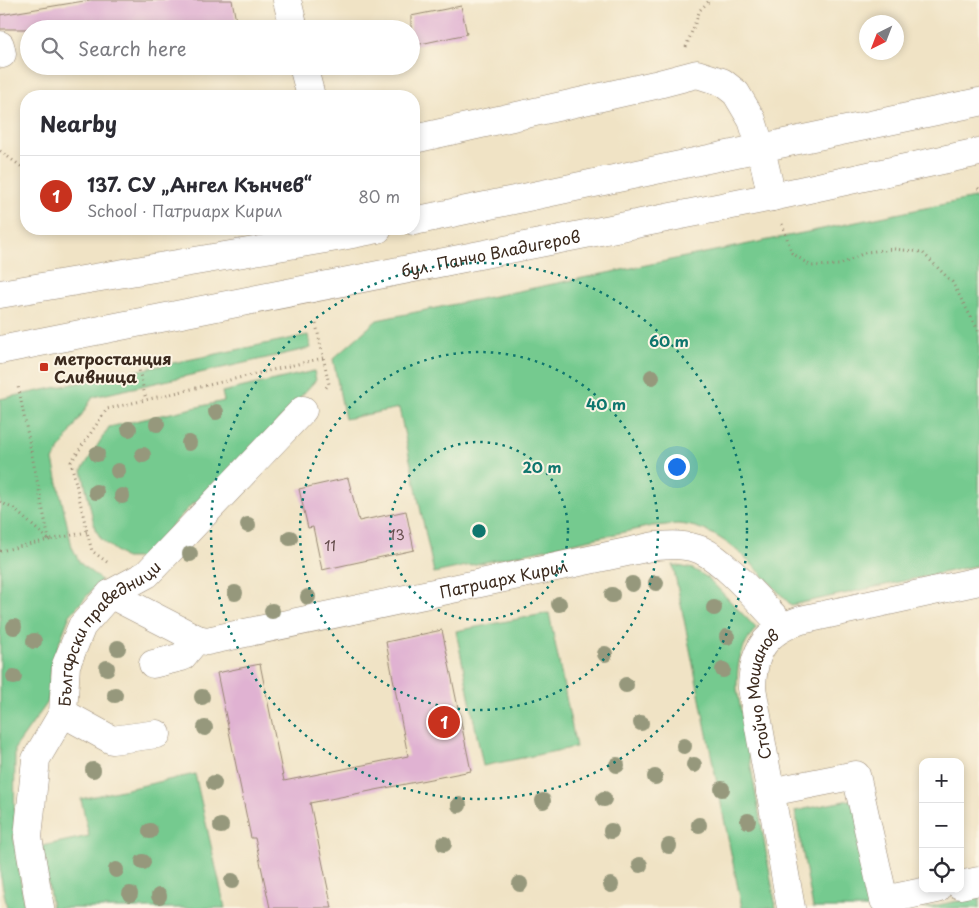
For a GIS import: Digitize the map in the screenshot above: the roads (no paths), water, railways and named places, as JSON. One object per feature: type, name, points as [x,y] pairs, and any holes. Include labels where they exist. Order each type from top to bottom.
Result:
[{"type":"main road","points":[[287,0],[292,20]]},
{"type":"main road","points":[[420,139],[673,81],[696,74],[722,82],[736,93],[752,120],[772,197]]},
{"type":"main road","points":[[305,75],[309,90]]},
{"type":"main road","points":[[420,220],[979,102]]},
{"type":"main road","name":"бул. Панчо Владигеров","points":[[0,350],[772,197],[979,152]]},
{"type":"main road","points":[[0,294],[329,235]]},
{"type":"main road","name":"Български праведници","points":[[40,908],[28,837],[36,759],[63,713],[66,665],[82,626],[110,594],[147,574],[303,410]]},
{"type":"main road","name":"Патриарх Кирил","points":[[197,639],[207,641],[655,546],[678,545],[700,550],[720,562],[783,626]]},
{"type":"main road","name":"Стойчо Мошанов","points":[[791,908],[752,688],[752,669],[758,652],[768,637],[783,626],[801,620],[979,582]]},
{"type":"main road","points":[[110,594],[197,639],[182,657],[153,664]]},
{"type":"main road","points":[[63,713],[112,740],[157,734]]},
{"type":"main road","points":[[770,792],[856,775],[884,900],[919,893]]},
{"type":"main road","points":[[964,884],[979,881]]},
{"type":"place","name":"метростанция Сливница","points":[[44,367]]},
{"type":"place","name":"137. СУ „Ангел Кънчев“","points":[[444,722]]}]
